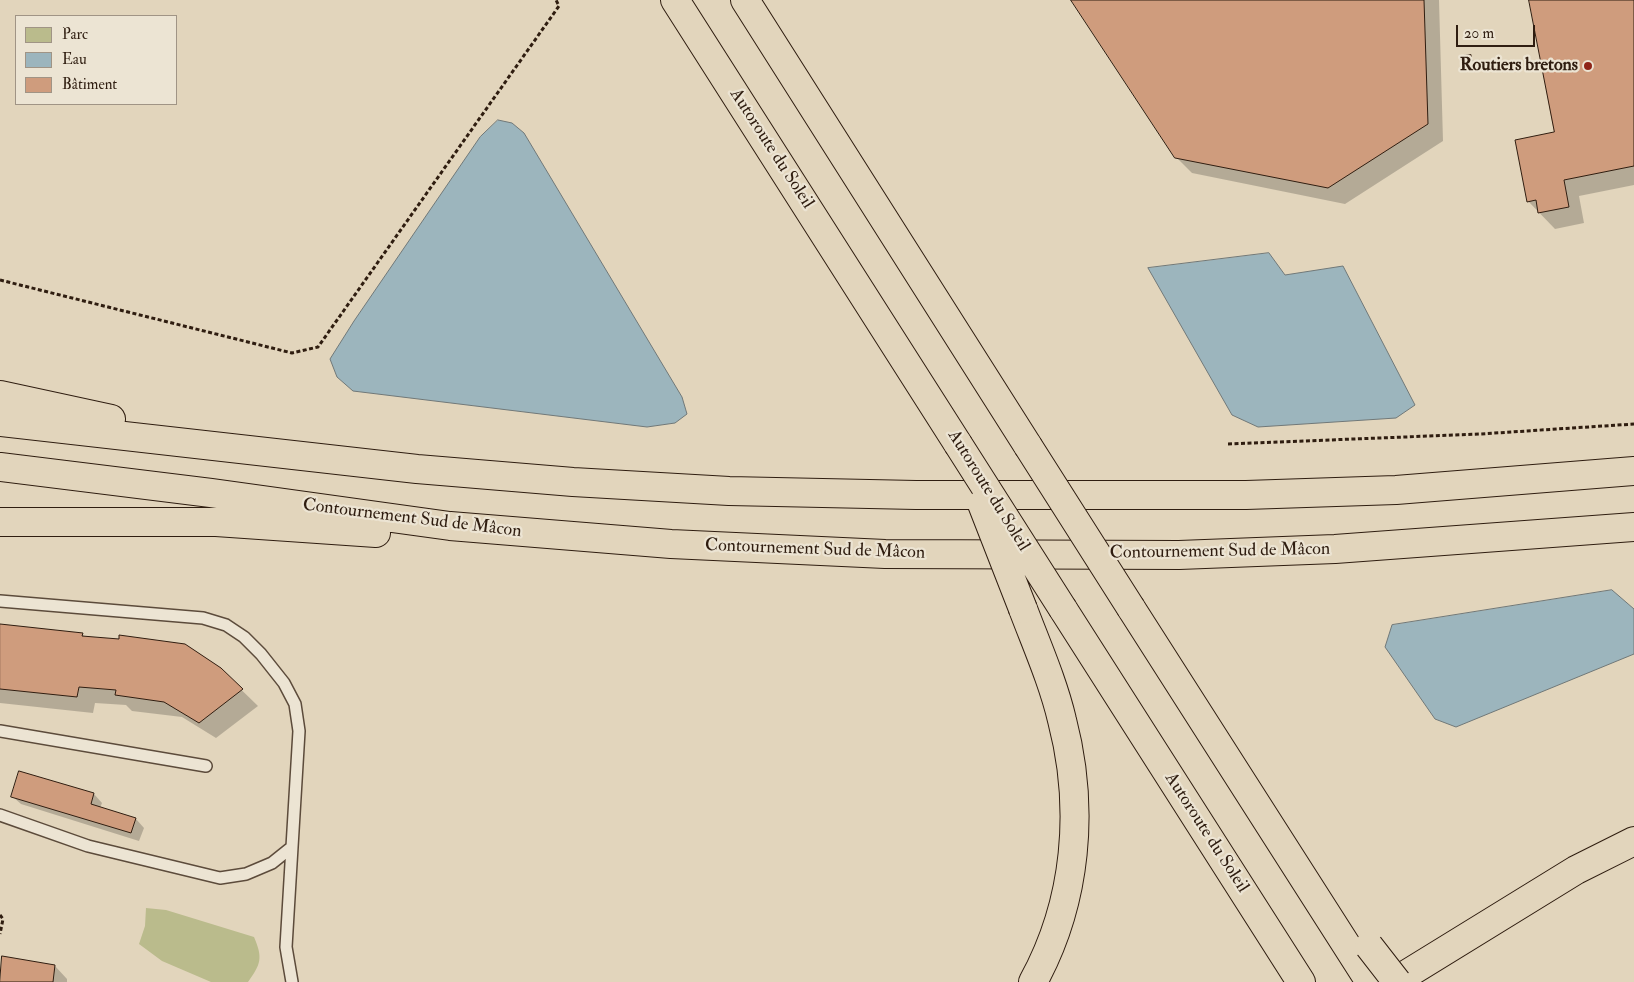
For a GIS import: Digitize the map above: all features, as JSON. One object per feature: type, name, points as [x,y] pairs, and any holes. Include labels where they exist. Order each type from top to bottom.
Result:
[{"type":"highway","name":"Autoroute du Soleil","points":[[675,0],[1301,982]]},
{"type":"highway","points":[[746,0],[1234,769],[1361,951],[1395,982],[1576,870],[1634,841]]},
{"type":"highway","points":[[0,395],[260,451]]},
{"type":"highway","points":[[0,422],[417,469],[573,482],[729,491],[916,496],[1246,495],[1396,490],[1634,471]]},
{"type":"highway","points":[[958,444],[1050,679],[1070,756],[1075,829],[1069,886],[1050,943],[1033,982]]},
{"type":"highway","name":"Contournement Sud de Mâcon","points":[[0,467],[220,494],[450,526],[653,543],[885,554],[1169,555],[1335,549],[1634,526]]},
{"type":"highway","points":[[0,522],[216,522],[388,534],[450,526]]},
{"type":"highway","points":[[1361,951],[1370,982]]},
{"type":"lane","points":[[0,601],[203,618],[226,625],[244,637],[261,654],[284,683],[295,704],[299,731],[286,947],[292,982]]},
{"type":"lane","points":[[0,731],[206,766]]},
{"type":"lane","points":[[0,816],[88,846],[220,878],[246,874],[272,863],[292,847]]},
{"type":"path","points":[[0,280],[292,353],[318,347],[559,6],[556,0]]},
{"type":"path","points":[[1228,444],[1470,434],[1634,424]]},
{"type":"path","points":[[0,915],[3,919],[0,934]]},
{"type":"green space","points":[[146,908],[166,910],[254,937],[259,950],[259,961],[256,970],[248,982],[211,982],[162,961],[139,944],[145,926]]},
{"type":"water","points":[[498,120],[512,123],[524,133],[682,397],[687,414],[675,423],[647,427],[353,391],[337,377],[330,359],[480,137]]},
{"type":"water","points":[[1269,253],[1285,275],[1343,266],[1415,405],[1396,418],[1258,427],[1232,415],[1148,268]]},
{"type":"water","points":[[1612,590],[1634,609],[1634,654],[1456,727],[1435,719],[1385,647],[1392,625]]},
{"type":"building","points":[[1071,0],[1424,0],[1428,124],[1328,188],[1175,158]]},
{"type":"building","name":"Routiers bretons","points":[[1529,0],[1634,0],[1634,166],[1564,180],[1569,207],[1538,213],[1536,200],[1527,202],[1515,140],[1554,132]]},
{"type":"building","points":[[1471,55],[1471,67],[1463,68],[1463,56]]},
{"type":"building","points":[[0,624],[83,633],[82,636],[119,639],[119,635],[185,644],[221,668],[243,689],[199,723],[164,702],[115,695],[116,690],[79,687],[77,697],[0,689]]},
{"type":"building","points":[[19,771],[94,793],[91,804],[136,818],[131,833],[11,797]]},
{"type":"building","points":[[2,956],[55,965],[53,982],[0,982]]},
{"type":"place","name":"Routiers bretons","points":[[1588,66]]}]
